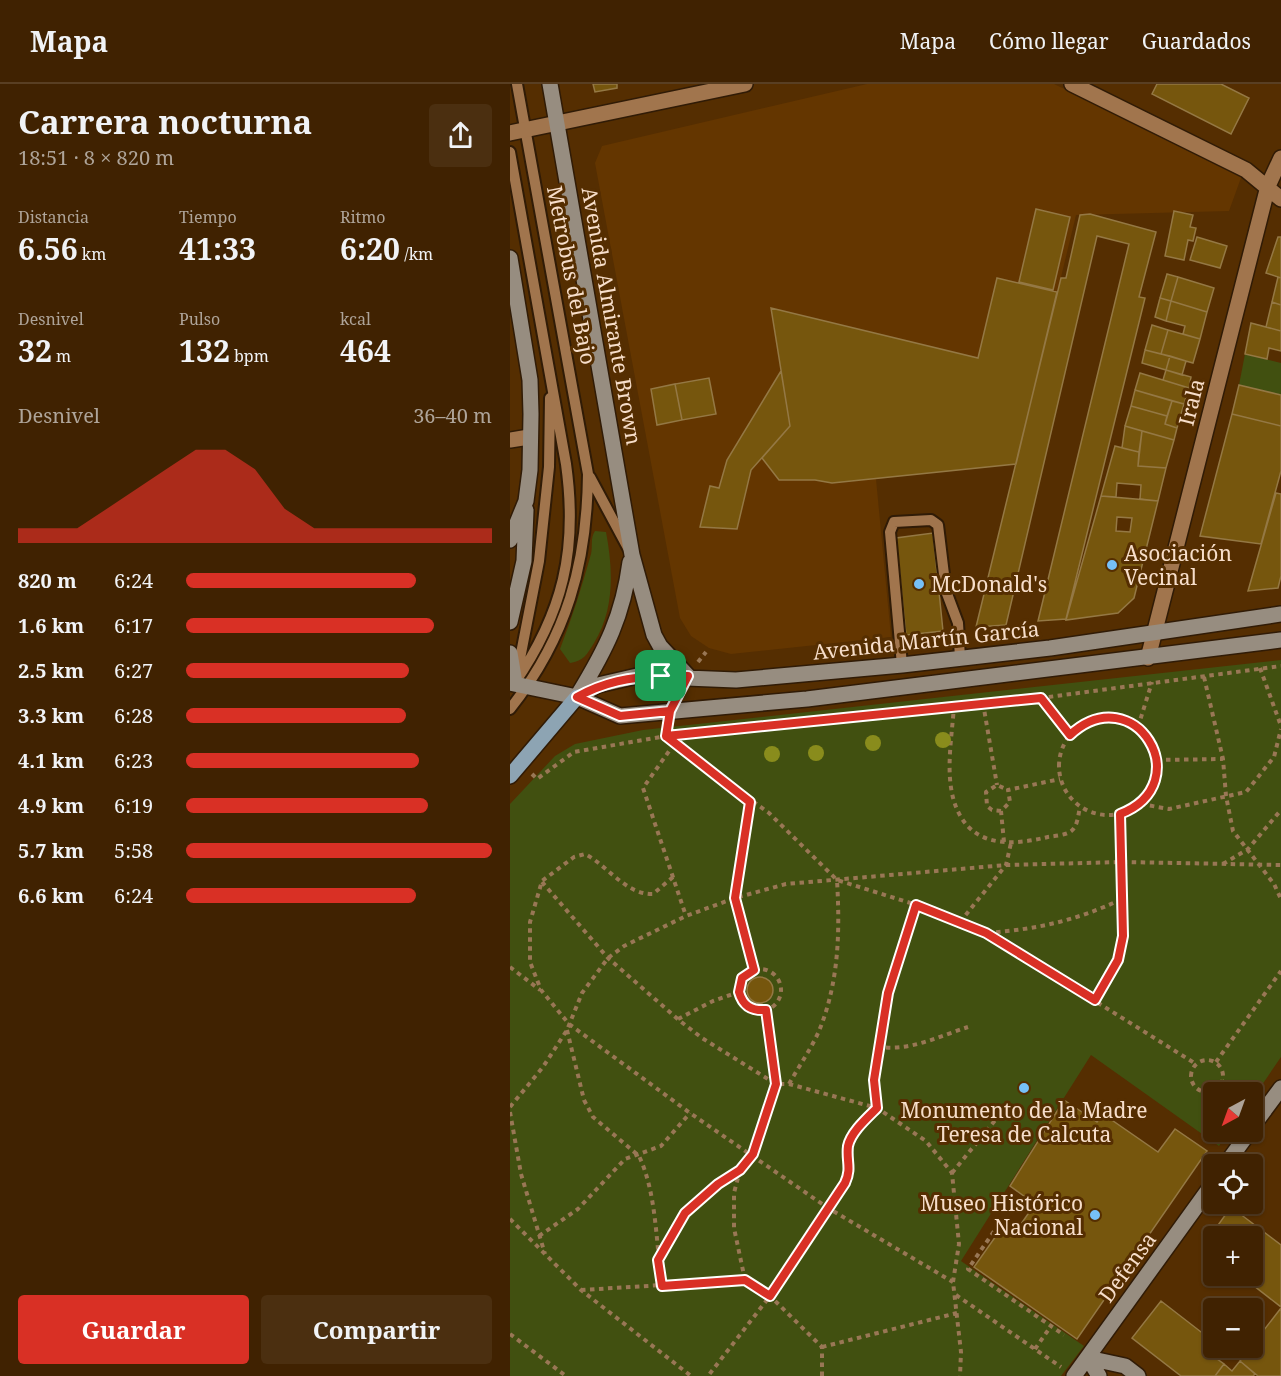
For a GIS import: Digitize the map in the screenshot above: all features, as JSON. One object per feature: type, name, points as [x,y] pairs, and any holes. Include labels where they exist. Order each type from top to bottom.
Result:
[{"type":"main road","name":"Avenida Almirante Brown","points":[[550,84],[632,555],[654,635],[660,646],[688,676]]},
{"type":"main road","points":[[510,258],[530,380],[530,470],[526,501],[524,561],[510,622]]},
{"type":"main road","points":[[510,540],[526,501]]},
{"type":"main road","name":"Avenida Almirante Brown","points":[[577,697],[616,626],[623,607],[632,555]]},
{"type":"main road","name":"Avenida Martín García","points":[[577,697],[598,685],[637,676],[688,676],[736,680],[902,665],[1155,633],[1281,614]]},
{"type":"main road","name":"Avenida Martín García","points":[[516,685],[577,697],[620,716],[807,699],[1281,640]]},
{"type":"main road","points":[[510,653],[516,685]]},
{"type":"main road","points":[[510,776],[577,697]]},
{"type":"main road","points":[[1263,1113],[1281,1088]]},
{"type":"main road","name":"Defensa","points":[[1069,1373],[1088,1358],[1203,1197]]},
{"type":"main road","points":[[1088,1358],[1099,1376]]},
{"type":"main road","points":[[1088,1358],[1125,1366],[1138,1376]]},
{"type":"street","points":[[517,132],[746,84]]},
{"type":"street","points":[[1072,84],[1246,170],[1281,199]]},
{"type":"street","name":"Irala","points":[[1148,658],[1268,186],[1281,158]]},
{"type":"street","points":[[510,440],[529,437]]},
{"type":"lane","name":"Metrobus del Bajo","points":[[516,685],[553,646],[571,595],[588,518],[588,474],[517,132],[517,84]]},
{"type":"lane","name":"Metrobus del Bajo","points":[[510,152],[571,499],[571,537],[551,622],[516,685]]},
{"type":"lane","name":"Metrobus del Bajo","points":[[510,709],[539,561],[549,467],[550,371]]},
{"type":"lane","name":"Metrobus del Bajo","points":[[588,474],[632,555]]},
{"type":"lane","points":[[902,665],[890,532],[894,522],[931,520],[938,525],[946,591],[958,623],[960,658]]},
{"type":"path","points":[[688,676],[706,652]]},
{"type":"path","points":[[520,764],[537,778],[574,752],[666,736],[954,705],[1041,698],[1281,666]]},
{"type":"path","points":[[1141,804],[1169,809],[1246,792],[1274,757],[1281,727],[1260,668]]},
{"type":"path","points":[[1204,677],[1223,759],[1226,796],[1233,831],[1274,884],[1281,899]]},
{"type":"path","points":[[1138,727],[1152,682]]},
{"type":"path","points":[[1041,698],[1070,735]]},
{"type":"path","points":[[982,703],[997,785]]},
{"type":"path","points":[[954,705],[951,795],[961,818],[972,831],[987,839],[1004,843],[1070,832],[1076,826],[1080,807]]},
{"type":"path","points":[[666,736],[670,711]]},
{"type":"path","points":[[1109,717],[1125,720],[1138,727],[1147,736],[1157,760],[1156,776],[1151,791],[1141,804],[1120,814],[1092,813],[1080,807],[1064,789],[1060,778],[1059,763],[1062,748],[1070,735],[1081,725],[1094,719],[1109,717]]},
{"type":"path","points":[[666,736],[750,802],[769,813],[837,880],[916,905],[986,933],[1196,1064]]},
{"type":"path","points":[[674,744],[643,788],[686,916]]},
{"type":"path","points":[[1157,760],[1223,759]]},
{"type":"path","points":[[1001,811],[992,810],[984,800],[988,789],[997,785],[1008,790],[1060,778]]},
{"type":"path","points":[[1001,811],[1010,802],[1008,790]]},
{"type":"path","points":[[750,802],[735,898],[754,970]]},
{"type":"path","points":[[1223,864],[1248,849],[1281,810]]},
{"type":"path","points":[[1001,811],[1004,843]]},
{"type":"path","points":[[1095,1000],[1118,960],[1123,936],[1123,862],[1120,814]]},
{"type":"path","points":[[960,922],[1006,865],[1011,843]]},
{"type":"path","points":[[541,990],[530,962],[530,922],[542,881],[574,857],[585,854],[597,860],[636,893],[653,894],[673,877]]},
{"type":"path","points":[[510,1107],[543,1067],[567,1030],[582,993],[608,958],[624,946],[686,916],[735,898],[786,884],[1006,865],[1123,862],[1281,865]]},
{"type":"path","points":[[789,1084],[819,1031],[836,976],[839,917],[837,880]]},
{"type":"path","points":[[542,881],[608,958],[702,1038],[776,1084],[789,1084],[877,1108],[926,1141],[952,1173],[959,1244],[953,1282],[961,1352],[960,1376]]},
{"type":"path","points":[[986,933],[1034,929],[1064,923],[1122,899]]},
{"type":"path","points":[[708,1376],[770,1296],[850,1171],[849,1144],[862,1124],[877,1108],[874,1080],[888,993],[916,905]]},
{"type":"path","points":[[510,967],[541,990],[570,1024],[690,1113],[753,1154],[828,1208],[953,1282]]},
{"type":"path","points":[[754,970],[767,970],[780,983],[780,997],[766,1010],[752,1009],[745,1005],[739,992],[742,978],[754,970]]},
{"type":"path","points":[[1216,1062],[1281,971]]},
{"type":"path","points":[[678,1019],[713,1001],[739,992]]},
{"type":"path","points":[[658,1260],[685,1213],[718,1184],[740,1170],[753,1154],[776,1084],[766,1010]]},
{"type":"path","points":[[878,1046],[887,1048],[915,1044],[968,1027]]},
{"type":"path","points":[[567,1030],[584,1100],[593,1117],[639,1156],[651,1202],[662,1286]]},
{"type":"path","points":[[1206,1059],[1216,1062],[1222,1071],[1222,1081],[1212,1091],[1196,1088],[1191,1078],[1196,1064],[1206,1059]]},
{"type":"path","points":[[952,1173],[1006,1107]]},
{"type":"path","points":[[510,1113],[521,1174],[546,1258]]},
{"type":"path","points":[[539,1236],[578,1209],[625,1159],[639,1156],[665,1142],[690,1113]]},
{"type":"path","points":[[740,1170],[734,1193],[734,1228],[745,1280]]},
{"type":"path","points":[[510,1219],[546,1258],[581,1290],[691,1376]]},
{"type":"path","points":[[999,1224],[968,1269],[1064,1335]]},
{"type":"path","points":[[581,1290],[745,1280],[770,1296],[822,1347],[822,1376]]},
{"type":"path","points":[[955,1294],[1069,1373]]},
{"type":"path","points":[[822,1347],[957,1313]]},
{"type":"path","points":[[1035,1349],[1051,1326]]},
{"type":"path","points":[[510,1334],[566,1376]]},
{"type":"shaded area","points":[[867,84],[1054,84],[1242,175],[1229,211],[1076,215],[1016,464],[876,479],[891,637],[731,654],[709,648],[691,636],[680,618],[595,163],[602,146]]},
{"type":"green space","points":[[1245,354],[1281,363],[1281,395],[1239,385]]},
{"type":"green space","points":[[595,531],[606,532],[611,574],[609,603],[601,630],[589,650],[582,659],[570,663],[560,649],[584,578]]},
{"type":"green space","points":[[1281,660],[1281,1057],[1263,1083],[1203,1082],[1203,1135],[1091,1055],[961,1261],[1084,1346],[1061,1376],[510,1376],[510,804],[555,756],[575,744],[643,730]]},
{"type":"building","points":[[593,84],[617,84],[617,88],[595,92]]},
{"type":"building","points":[[1157,84],[1221,84],[1249,98],[1231,134],[1152,94]]},
{"type":"building","points":[[1036,209],[1070,217],[1053,290],[1019,282]]},
{"type":"building","points":[[1174,211],[1193,215],[1190,227],[1196,228],[1193,241],[1188,240],[1184,260],[1165,256]]},
{"type":"building","points":[[1090,214],[1156,232],[1139,297],[1145,298],[1066,619],[1038,621],[1129,244],[1097,236],[1006,625],[976,627],[1061,278],[1066,278],[1080,215]]},
{"type":"building","points":[[1197,237],[1227,246],[1220,268],[1190,260]]},
{"type":"building","points":[[1278,237],[1281,237],[1281,278],[1266,273]]},
{"type":"building","points":[[1167,274],[1178,277],[1171,301],[1160,298]]},
{"type":"building","points":[[1178,277],[1214,288],[1207,312],[1171,301]]},
{"type":"building","points":[[1278,277],[1281,278],[1281,305],[1272,302]]},
{"type":"building","points":[[997,278],[1057,292],[1016,464],[832,483],[815,480],[779,480],[762,458],[790,426],[771,308],[978,358]]},
{"type":"building","points":[[1160,298],[1171,301],[1166,321],[1155,317]]},
{"type":"building","points":[[1171,301],[1207,312],[1200,339],[1183,334],[1185,326],[1166,321]]},
{"type":"building","points":[[1272,302],[1281,305],[1281,331],[1266,327]]},
{"type":"building","points":[[1251,323],[1281,331],[1281,351],[1269,348],[1267,359],[1245,354]]},
{"type":"building","points":[[1152,325],[1168,330],[1161,354],[1145,350]]},
{"type":"building","points":[[1168,330],[1200,339],[1193,363],[1161,354]]},
{"type":"building","points":[[1145,350],[1170,356],[1166,370],[1142,363]]},
{"type":"building","points":[[1170,356],[1186,361],[1182,375],[1166,370]]},
{"type":"building","points":[[1166,370],[1191,377],[1189,388],[1163,380]]},
{"type":"building","points":[[781,371],[790,426],[751,470],[737,529],[700,527],[710,486],[719,488],[727,460]]},
{"type":"building","points":[[1140,373],[1189,388],[1184,404],[1135,390]]},
{"type":"building","points":[[709,378],[716,414],[682,420],[675,384]]},
{"type":"building","points":[[675,384],[682,420],[657,425],[651,389]]},
{"type":"building","points":[[1239,385],[1281,395],[1281,426],[1232,414]]},
{"type":"building","points":[[1135,390],[1172,401],[1167,416],[1131,406]]},
{"type":"building","points":[[1172,401],[1184,404],[1177,428],[1165,424]]},
{"type":"building","points":[[1131,406],[1167,416],[1165,424],[1177,428],[1174,440],[1125,426]]},
{"type":"building","points":[[1232,414],[1281,426],[1281,471],[1261,544],[1200,536]]},
{"type":"building","points":[[1125,426],[1142,431],[1139,452],[1122,448]]},
{"type":"building","points":[[1142,431],[1174,440],[1166,468],[1138,466]]},
{"type":"building","points":[[1115,446],[1139,452],[1138,466],[1166,468],[1158,501],[1140,499],[1141,485],[1117,483],[1116,497],[1101,496]]},
{"type":"building","points":[[1276,493],[1281,494],[1281,576],[1278,588],[1248,591]]},
{"type":"building","name":"Asociación Vecinal","points":[[1101,496],[1158,501],[1134,598],[1118,613],[1066,620]],"holes":[[[1117,517],[1132,518],[1130,532],[1116,531]]]},
{"type":"building","name":"McDonald's","points":[[933,533],[943,631],[906,635],[896,538]]},
{"type":"building","points":[[760,977],[769,981],[773,990],[769,999],[760,1003],[751,999],[747,990],[751,981]]},
{"type":"building","name":"Museo Histórico Nacional","points":[[1064,1100],[1097,1122],[1103,1114],[1158,1152],[1175,1129],[1207,1151],[1077,1339],[974,1267],[1003,1226],[1014,1234],[1035,1204],[1010,1186]]},
{"type":"building","points":[[1226,1214],[1240,1214],[1256,1226],[1217,1226]]},
{"type":"building","points":[[1263,1231],[1281,1245],[1281,1307],[1254,1286],[1263,1286]]},
{"type":"building","points":[[1161,1301],[1203,1333],[1203,1358],[1216,1358],[1224,1364],[1215,1376],[1181,1376],[1132,1338]]},
{"type":"building","points":[[1281,1308],[1281,1376],[1258,1376],[1240,1361],[1242,1358],[1263,1358],[1263,1331]]},
{"type":"building","points":[[1240,1361],[1255,1374],[1253,1376],[1215,1376],[1224,1364],[1232,1371]]},
{"type":"place","name":"Asociación Vecinal","points":[[1112,565]]},
{"type":"place","name":"McDonald's","points":[[919,584]]},
{"type":"place","name":"Monumento de la Madre Teresa de Calcuta","points":[[1024,1088]]},
{"type":"place","name":"Museo Histórico Nacional","points":[[1095,1215]]},
{"type":"route","points":[[661,676],[637,676],[598,685],[577,697],[620,716],[670,711],[666,736],[954,705],[1041,698],[1070,735],[1081,725],[1094,719],[1109,717],[1125,720],[1138,727],[1147,736],[1154,748],[1157,760],[1156,776],[1151,791],[1141,804],[1120,814],[1123,862],[1123,936],[1118,960],[1095,1000],[986,933],[916,905],[888,993],[874,1080],[878,1097],[877,1108],[862,1124],[849,1144],[850,1171],[845,1183],[770,1296],[745,1280],[662,1286],[658,1260],[685,1213],[718,1184],[740,1170],[753,1154],[776,1084],[766,1010],[752,1009],[745,1005],[739,992],[742,978],[754,970],[735,898],[750,802],[666,736],[670,711],[688,676],[661,676]]}]
